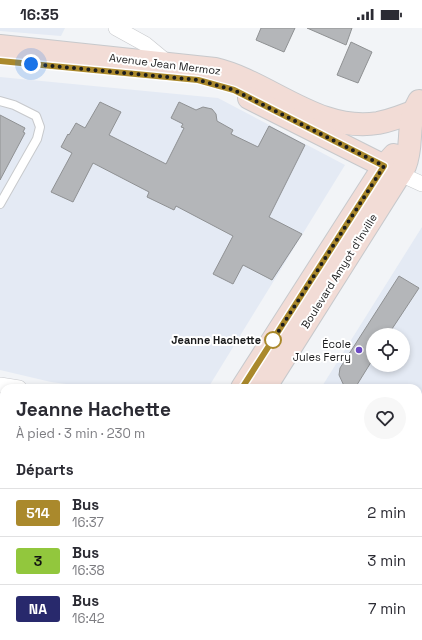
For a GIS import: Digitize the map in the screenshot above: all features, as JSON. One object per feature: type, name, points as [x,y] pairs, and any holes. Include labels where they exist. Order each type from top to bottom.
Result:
[{"type":"main road","name":"Avenue Jean Mermoz","points":[[0,46],[204,67],[228,72],[304,109],[339,121],[362,124],[378,123],[419,105]]},
{"type":"main road","name":"Avenue Jean Mermoz","points":[[0,61],[186,79],[218,85],[234,90],[392,170]]},
{"type":"main road","points":[[392,170],[418,144],[410,124],[419,105]]},
{"type":"main road","name":"Boulevard Amyot d'Inville","points":[[245,384],[392,170]]},
{"type":"main road","name":"Boulevard Amyot d'Inville","points":[[267,384],[392,170]]},
{"type":"street","points":[[116,28],[145,44],[168,63]]},
{"type":"street","points":[[392,170],[422,184]]},
{"type":"lane","points":[[0,102],[14,105],[36,116],[40,127],[37,139],[0,204]]},
{"type":"shaded area","points":[[0,28],[65,28],[61,36],[0,31]]},
{"type":"shaded area","points":[[0,77],[218,98],[345,165],[210,384],[66,384],[0,370]]},
{"type":"shaded area","name":"École Jules Ferry","points":[[422,227],[422,384],[324,384]]},
{"type":"building","points":[[261,28],[295,28],[284,52],[256,40]]},
{"type":"building","points":[[307,28],[352,28],[346,45]]},
{"type":"building","points":[[351,42],[372,52],[358,83],[337,75]]},
{"type":"building","points":[[100,102],[121,112],[109,135],[166,164],[184,128],[181,127],[183,124],[171,118],[179,102],[196,110],[203,107],[212,109],[216,114],[217,121],[233,130],[231,134],[258,147],[269,126],[305,145],[269,217],[302,234],[272,280],[243,265],[233,284],[213,274],[233,236],[176,206],[174,210],[147,197],[149,192],[93,163],[73,202],[51,192],[72,153],[61,147],[68,134],[69,135],[76,123],[85,128]]},
{"type":"building","points":[[0,115],[25,128],[23,132],[25,133],[0,180]]},
{"type":"building","points":[[399,276],[419,288],[393,328],[366,328],[366,370],[357,384],[343,384],[339,375],[340,368]]},
{"type":"bus line","name":"514","points":[[0,61],[198,80],[226,87],[384,166],[245,384]]},
{"type":"place","name":"Jeanne Hachette","points":[[273,340]]},
{"type":"place","name":"École Jules Ferry","points":[[359,350]]},
{"type":"route","points":[[31,64],[198,80],[226,87],[384,166],[273,340]]}]
